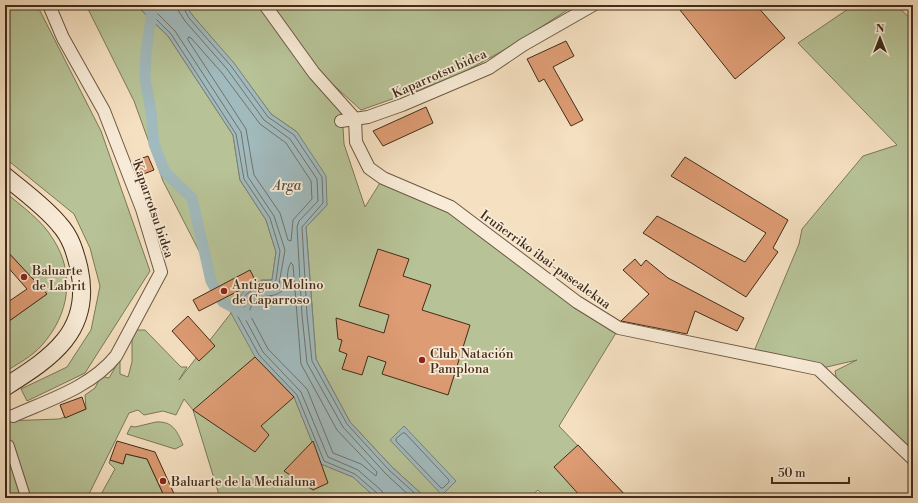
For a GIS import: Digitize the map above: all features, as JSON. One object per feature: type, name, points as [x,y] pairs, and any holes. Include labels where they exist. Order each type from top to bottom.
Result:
[{"type":"main road","points":[[5,176],[59,224],[70,239],[82,280],[81,304],[73,330],[58,349],[42,363],[5,387]]},
{"type":"street","name":"Kaparrotsu bidea","points":[[13,416],[83,384],[108,366],[116,356],[161,272],[142,209],[104,111],[63,38],[49,5]]},
{"type":"street","points":[[265,5],[314,73],[355,119]]},
{"type":"street","name":"Kaparrotsu bidea","points":[[355,119],[368,117],[402,105],[489,68],[523,45],[593,5]]},
{"type":"street","points":[[341,121],[355,119]]},
{"type":"street","name":"Iruñerriko ibai-pasealekua","points":[[355,119],[356,142],[369,168],[383,178],[451,207],[577,302],[619,328],[818,369],[913,459]]},
{"type":"street","points":[[7,445],[26,498]]},
{"type":"green space","points":[[5,5],[37,5],[101,131],[150,271],[85,373],[27,401],[21,389],[67,367],[91,330],[100,286],[90,248],[74,214],[5,158]]},
{"type":"green space","points":[[86,5],[136,5],[168,36],[233,135],[240,180],[266,220],[276,252],[272,280],[261,280],[294,397],[321,464],[353,477],[376,498],[220,498],[193,410],[184,399],[176,415],[163,411],[144,415],[138,410],[129,413],[87,498],[5,498],[5,421],[59,419],[86,409],[85,395],[95,388],[101,376],[109,378],[120,359],[120,374],[128,377],[132,362],[132,338],[137,330],[145,330],[181,367],[187,367],[179,380],[231,313],[163,181],[134,101]]},
{"type":"green space","points":[[185,5],[575,5],[515,44],[455,77],[361,110],[328,80],[300,47],[342,110],[344,144],[365,207],[383,178],[451,207],[619,328],[559,426],[628,498],[545,498],[538,490],[529,498],[426,498],[392,467],[350,422],[316,359],[306,227],[327,205],[297,132],[271,114],[234,64]]},
{"type":"green space","points":[[854,5],[896,5],[913,21],[913,456],[837,383],[835,371],[857,360],[818,369],[752,356],[799,244],[802,229],[863,156],[897,145],[798,43]]},
{"type":"green space","points":[[5,192],[31,214],[53,239],[65,266],[67,280],[63,308],[51,333],[34,353],[5,372],[5,324],[47,294],[5,249]]},
{"type":"green space","points":[[156,422],[167,423],[174,428],[183,445],[175,449],[127,434],[131,426],[135,427]]},
{"type":"green space","points":[[126,454],[147,459],[165,498],[99,498],[115,469],[109,463],[110,460],[123,464]]},
{"type":"water","name":"Arga","points":[[136,5],[185,5],[234,63],[271,114],[297,132],[326,176],[327,205],[306,227],[316,359],[350,422],[392,467],[426,498],[376,498],[353,477],[321,464],[294,397],[255,357],[231,313],[238,299],[246,289],[256,283],[272,280],[276,252],[266,220],[240,180],[233,135],[168,36]]},
{"type":"water","points":[[404,426],[456,481],[442,495],[390,440]]},
{"type":"building","points":[[676,5],[756,5],[785,38],[735,79]]},
{"type":"building","points":[[566,41],[574,56],[553,67],[583,120],[571,126],[544,79],[539,82],[527,59]]},
{"type":"building","points":[[426,107],[433,123],[383,146],[373,131]]},
{"type":"building","points":[[148,156],[154,170],[141,175],[135,161]]},
{"type":"building","points":[[685,157],[788,220],[773,248],[778,252],[746,297],[643,233],[657,216],[745,262],[766,233],[671,176]]},
{"type":"building","name":"Baluarte de Labrit","points":[[5,249],[47,294],[5,324],[5,304],[27,289],[5,264]]},
{"type":"building","points":[[378,249],[409,259],[403,276],[431,285],[422,310],[470,325],[448,395],[382,374],[386,362],[368,356],[362,375],[342,369],[347,354],[339,351],[342,340],[338,339],[336,318],[384,333],[389,315],[359,306]]},
{"type":"building","points":[[635,259],[641,266],[646,260],[668,278],[744,318],[737,331],[695,311],[687,334],[621,321],[649,294],[623,270]]},
{"type":"building","name":"Antiguo Molino de Caparroso","points":[[250,270],[256,282],[199,311],[193,300]]},
{"type":"building","points":[[188,316],[215,346],[199,361],[172,331]]},
{"type":"building","points":[[255,357],[294,397],[261,426],[269,435],[255,452],[193,410]]},
{"type":"building","points":[[82,397],[86,409],[65,418],[60,405]]},
{"type":"building","name":"Baluarte de la Medialuna","points":[[117,441],[155,452],[176,498],[165,498],[147,459],[126,454],[123,464],[110,460]]},
{"type":"building","points":[[313,441],[328,483],[313,490],[284,471]]},
{"type":"building","points":[[578,445],[628,498],[582,498],[554,467]]},
{"type":"waterway","points":[[153,5],[146,52],[145,78],[151,112],[154,144],[165,172],[192,198],[211,281],[223,302],[247,315]]},
{"type":"place","name":"Baluarte de Labrit","points":[[24,277]]},
{"type":"place","name":"Antiguo Molino de Caparroso","points":[[224,291]]},
{"type":"place","name":"Club Natación Pamplona","points":[[422,360]]},
{"type":"place","name":"Baluarte de la Medialuna","points":[[163,481]]}]
